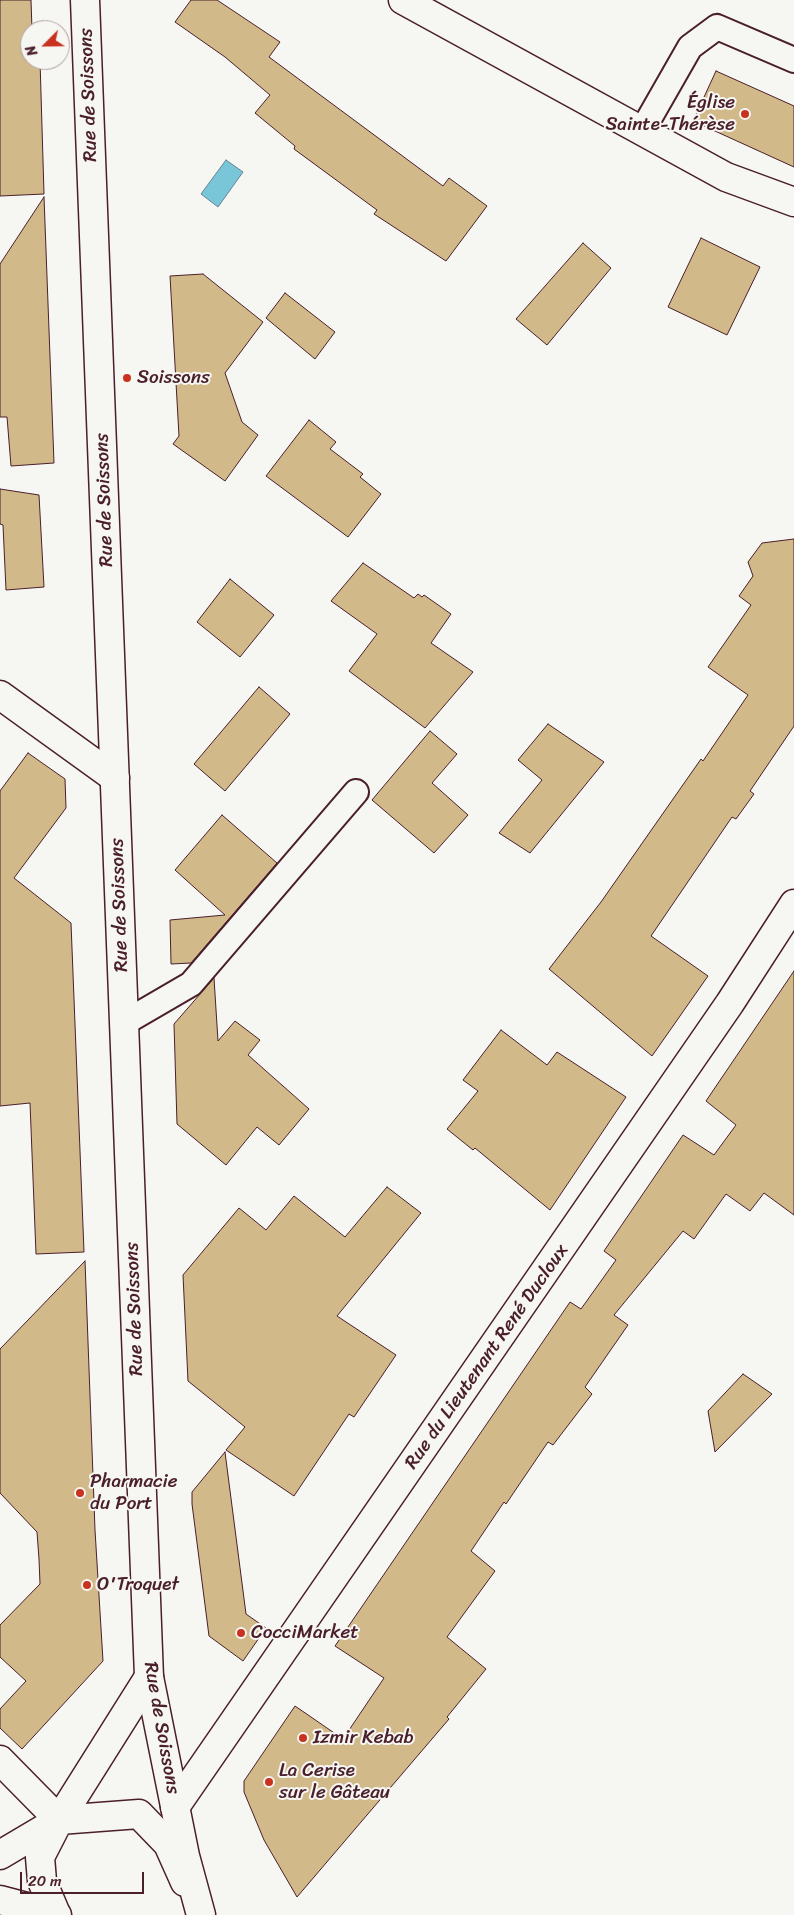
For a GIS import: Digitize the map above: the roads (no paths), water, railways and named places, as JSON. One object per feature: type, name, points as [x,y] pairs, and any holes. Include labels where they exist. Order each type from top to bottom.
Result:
[{"type":"street","name":"Rue de Soissons","points":[[85,0],[149,1677],[185,1856],[200,1915]]},
{"type":"street","points":[[403,0],[726,177],[794,202]]},
{"type":"street","points":[[0,694],[115,778]]},
{"type":"street","name":"Rue du Lieutenant René Ducloux","points":[[175,1807],[730,1004],[794,904]]},
{"type":"street","points":[[57,1915],[42,1881],[40,1858],[59,1820],[149,1677]]},
{"type":"street","points":[[0,1760],[59,1820]]},
{"type":"street","points":[[0,1855],[59,1820],[139,1814],[168,1844],[200,1915]]},
{"type":"street","points":[[0,1900],[57,1915]]},
{"type":"lane","points":[[642,131],[690,47],[717,26],[794,60]]},
{"type":"lane","points":[[124,1023],[191,984],[356,792]]},
{"type":"water","points":[[226,160],[243,172],[218,207],[201,194]]},
{"type":"place","name":"Église Sainte-Thérèse","points":[[745,114]]},
{"type":"place","name":"Soissons","points":[[127,378]]},
{"type":"place","name":"Pharmacie du Port","points":[[80,1493]]},
{"type":"place","name":"O'Troquet","points":[[87,1585]]},
{"type":"place","name":"CocciMarket","points":[[241,1633]]},
{"type":"place","name":"Izmir Kebab","points":[[303,1738]]},
{"type":"place","name":"La Cerise sur le Gâteau","points":[[269,1782]]}]
